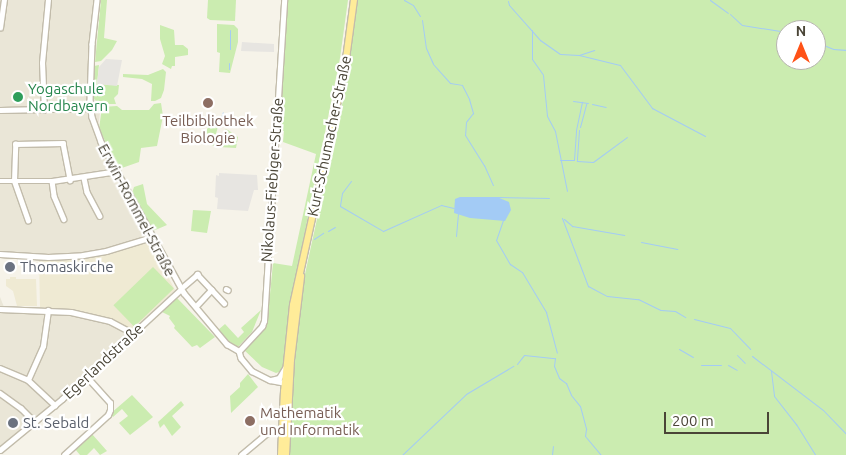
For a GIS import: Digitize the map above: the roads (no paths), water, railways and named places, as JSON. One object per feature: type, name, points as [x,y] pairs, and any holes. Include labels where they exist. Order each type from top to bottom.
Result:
[{"type":"main road","name":"Kurt-Schumacher-Straße","points":[[286,455],[286,365],[293,305],[344,74],[354,0]]},
{"type":"main road","name":"Kurt-Schumacher-Straße","points":[[282,455],[287,383],[300,270]]},
{"type":"street","points":[[44,110],[42,63],[48,0]]},
{"type":"street","name":"Erwin-Rommel-Straße","points":[[98,0],[92,44],[90,108],[97,135],[152,237],[184,286],[227,344],[239,351],[241,358],[252,371],[270,380],[287,383]]},
{"type":"street","name":"Nikolaus-Fiebiger-Straße","points":[[239,351],[262,326],[264,321],[284,0]]},
{"type":"street","points":[[0,28],[2,1]]},
{"type":"street","points":[[0,110],[90,108]]},
{"type":"street","points":[[28,222],[14,181],[15,144],[60,142],[65,145],[70,180]]},
{"type":"street","points":[[0,181],[70,180],[117,171]]},
{"type":"street","points":[[84,178],[88,192],[100,216]]},
{"type":"street","points":[[52,181],[54,196],[64,219]]},
{"type":"street","points":[[0,254],[48,257],[81,255],[106,251],[152,237]]},
{"type":"street","name":"Egerlandstraße","points":[[0,450],[55,405],[198,274],[213,290]]},
{"type":"street","points":[[197,305],[213,290],[223,303]]},
{"type":"street","points":[[0,309],[48,310],[98,317],[133,333]]},
{"type":"street","points":[[28,380],[43,346],[48,310]]},
{"type":"street","points":[[270,380],[279,378],[286,365]]},
{"type":"street","points":[[0,368],[28,380],[55,405]]},
{"type":"street","points":[[64,455],[108,415],[110,410],[110,403],[86,376]]},
{"type":"street","points":[[0,394],[22,408],[35,422]]},
{"type":"street","points":[[241,455],[271,432]]},
{"type":"water","points":[[460,197],[497,197],[509,202],[511,210],[505,221],[470,218],[454,213],[455,199]]},
{"type":"waterway","points":[[404,0],[413,5],[420,16]]},
{"type":"waterway","points":[[710,0],[728,13]]},
{"type":"waterway","points":[[508,1],[509,5],[540,40],[560,54],[579,55],[594,50]]},
{"type":"waterway","points":[[730,14],[742,25],[776,30]]},
{"type":"waterway","points":[[422,20],[426,48],[433,64],[450,83],[462,85],[469,99],[473,113],[466,122],[465,135],[484,165],[493,185]]},
{"type":"waterway","points":[[230,30],[230,49]]},
{"type":"waterway","points":[[532,30],[532,59],[543,75],[547,116],[555,131],[567,191]]},
{"type":"waterway","points":[[826,46],[846,50]]},
{"type":"waterway","points":[[579,55],[620,65],[652,108],[705,136]]},
{"type":"waterway","points":[[229,63],[229,69]]},
{"type":"waterway","points":[[573,101],[588,103]]},
{"type":"waterway","points":[[560,160],[574,160],[576,130],[582,102]]},
{"type":"waterway","points":[[580,127],[586,104]]},
{"type":"waterway","points":[[592,104],[606,107]]},
{"type":"waterway","points":[[220,121],[223,112]]},
{"type":"waterway","points":[[579,130],[577,161],[593,162],[627,137]]},
{"type":"waterway","points":[[351,181],[342,193],[340,206],[383,231],[441,205],[454,208]]},
{"type":"waterway","points":[[497,197],[549,198]]},
{"type":"waterway","points":[[456,236],[458,214]]},
{"type":"waterway","points":[[562,218],[588,286],[607,296],[638,299],[661,310],[675,311],[685,317]]},
{"type":"waterway","points":[[564,219],[572,226],[624,235]]},
{"type":"waterway","points":[[503,220],[496,240],[510,264],[522,272],[546,312],[557,353]]},
{"type":"waterway","points":[[328,231],[335,227]]},
{"type":"waterway","points":[[314,239],[323,233]]},
{"type":"waterway","points":[[641,242],[677,249]]},
{"type":"waterway","points":[[694,319],[730,328],[750,349]]},
{"type":"waterway","points":[[679,349],[693,357]]},
{"type":"waterway","points":[[517,364],[524,355],[555,358],[554,366],[559,378],[566,383],[571,395],[580,406],[586,429],[585,436],[601,455]]},
{"type":"waterway","points":[[737,355],[745,363]]},
{"type":"waterway","points":[[752,356],[823,410],[846,434]]},
{"type":"waterway","points":[[701,365],[721,365]]},
{"type":"waterway","points":[[728,365],[737,370]]},
{"type":"waterway","points":[[402,455],[466,394],[513,366]]},
{"type":"waterway","points":[[771,371],[774,396],[796,424],[815,455]]},
{"type":"waterway","points":[[552,455],[553,446]]},
{"type":"place","name":"Yogaschule Nordbayern","points":[[18,97]]},
{"type":"place","name":"Teilbibliothek Biologie","points":[[208,103]]},
{"type":"place","name":"Thomaskirche","points":[[10,267]]},
{"type":"place","name":"Mathematik und Informatik","points":[[250,421]]},
{"type":"place","name":"St. Sebald","points":[[13,423]]}]
